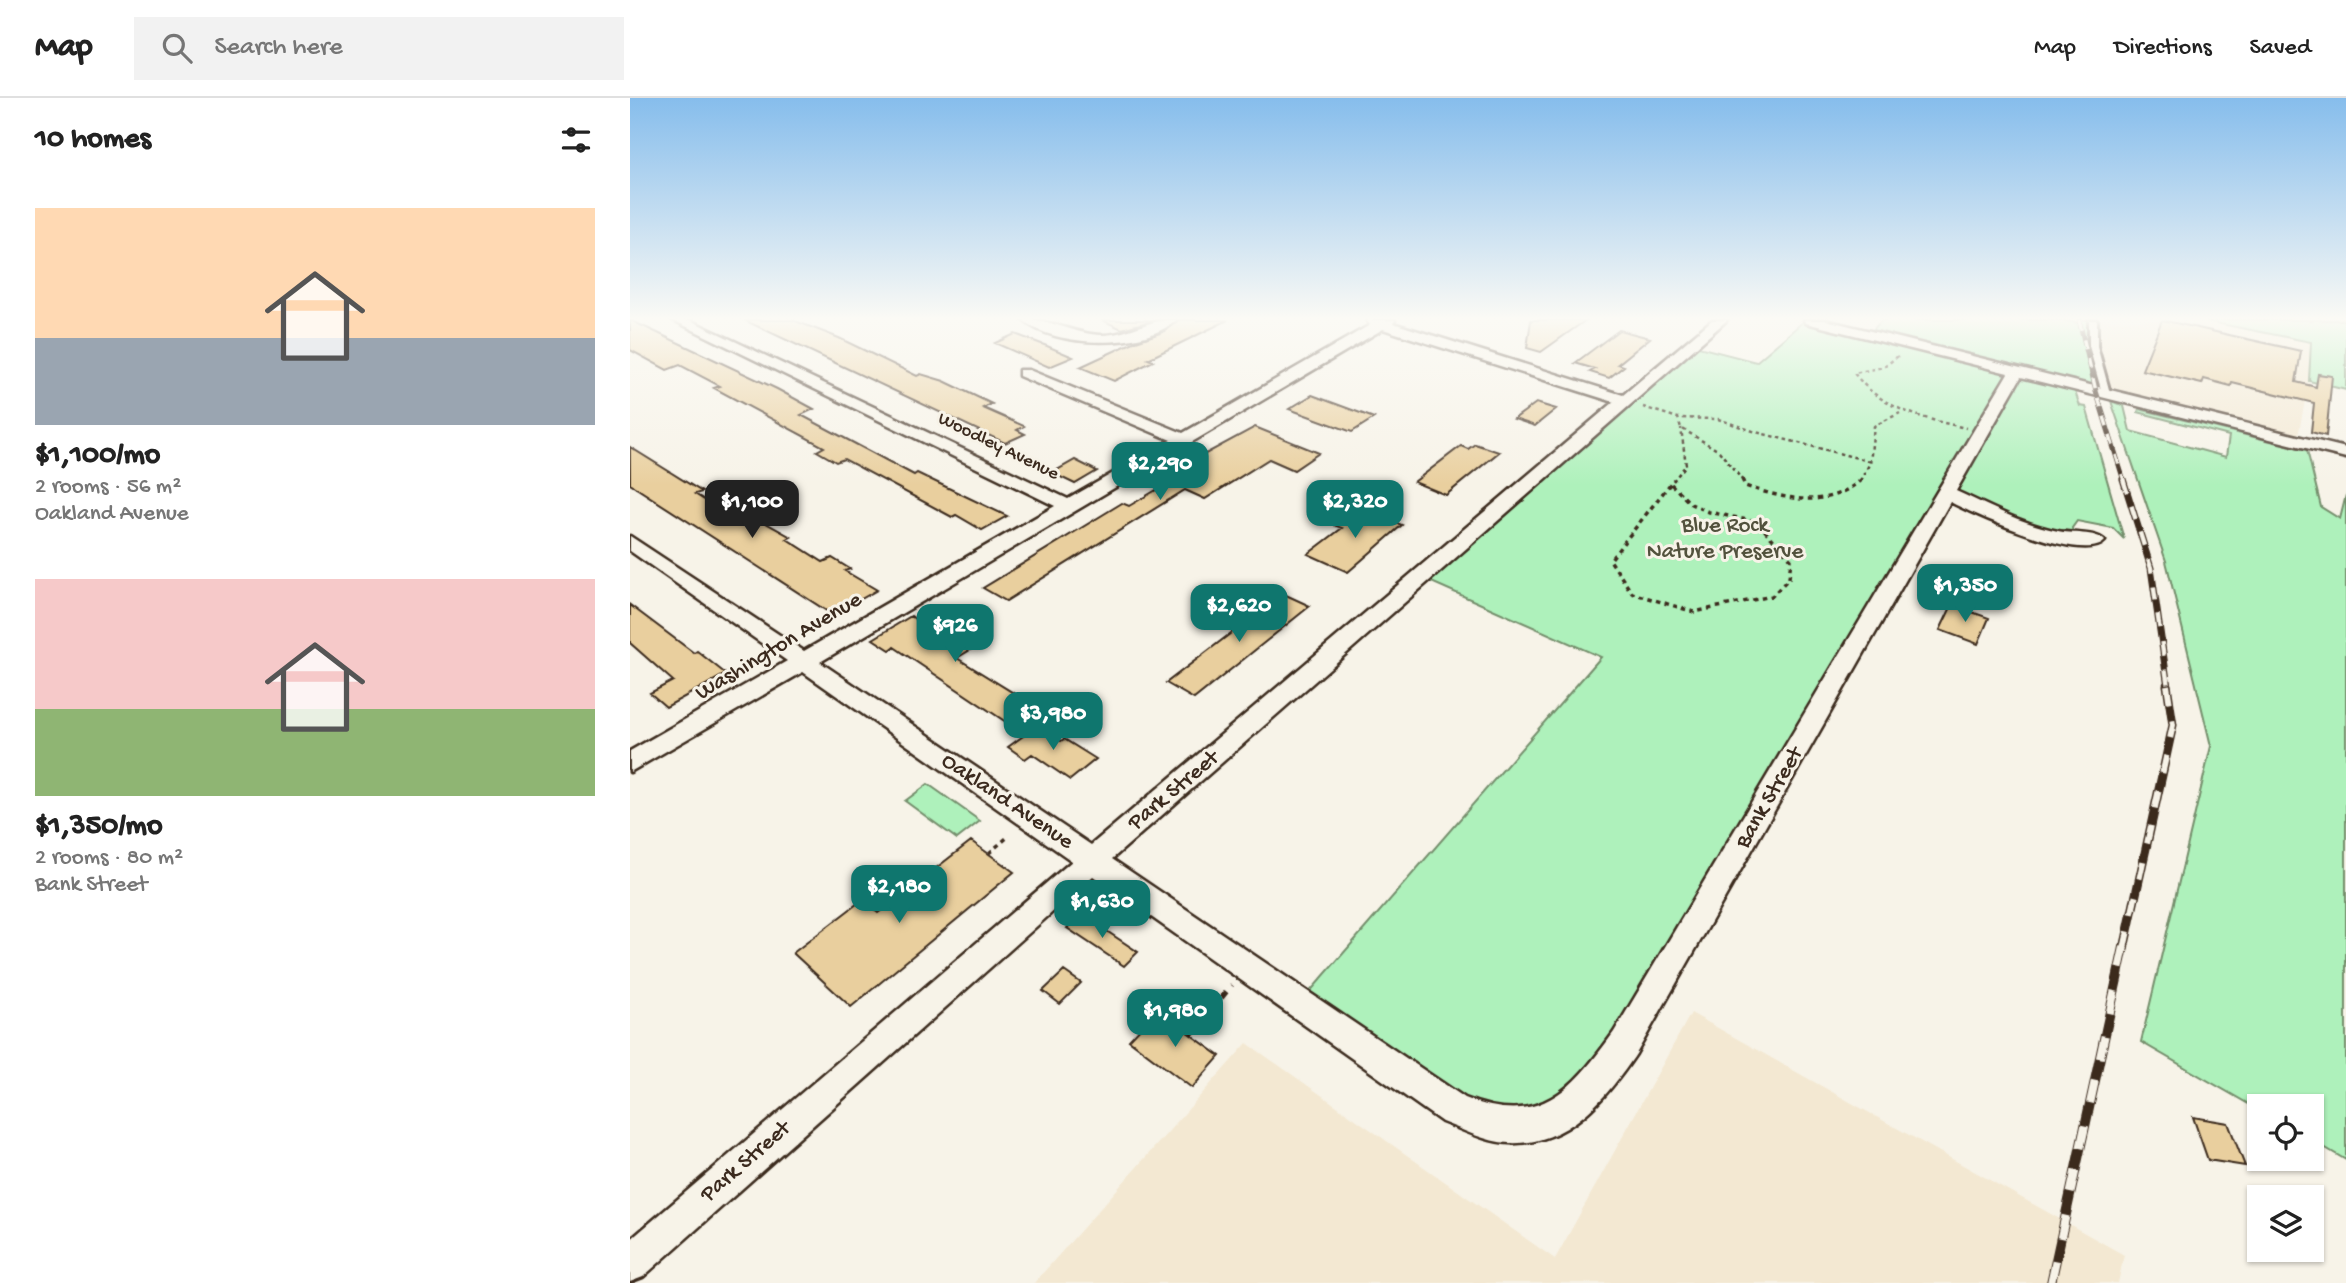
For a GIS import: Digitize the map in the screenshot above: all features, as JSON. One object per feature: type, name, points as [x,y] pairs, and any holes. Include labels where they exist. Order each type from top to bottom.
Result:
[{"type":"street","name":"Woodley Avenue","points":[[796,375],[1069,506]]},
{"type":"street","points":[[1030,375],[1184,439]]},
{"type":"street","name":"Washington Avenue","points":[[630,763],[1289,375]]},
{"type":"street","points":[[1547,375],[1626,401]]},
{"type":"street","name":"Park Street","points":[[630,1264],[1092,860],[1656,375]]},
{"type":"street","name":"Bank Street","points":[[1454,1110],[1487,1123],[1532,1123],[1554,1118],[1573,1107],[1602,1077],[1716,892],[2014,375]]},
{"type":"street","points":[[2034,375],[2346,453]]},
{"type":"street","points":[[1946,493],[1989,514],[2039,531],[2074,541],[2095,541]]},
{"type":"street","name":"Oakland Avenue","points":[[630,542],[1454,1110]]},
{"type":"lane","points":[[2101,375],[2106,393]]},
{"type":"path","points":[[1856,375],[1883,402],[1900,413],[1981,432]]},
{"type":"path","points":[[1626,401],[1678,418],[1714,418],[1738,423],[1756,432],[1869,461]]},
{"type":"path","points":[[1681,428],[1719,448],[1741,475],[1745,486],[1786,499],[1826,501],[1858,483],[1866,473],[1874,426],[1900,413]]},
{"type":"path","points":[[1671,484],[1690,504],[1709,512],[1757,522],[1791,559],[1789,578],[1772,596],[1694,612],[1632,593],[1610,560],[1686,465],[1678,418]]},
{"type":"path","points":[[989,853],[1009,836]]},
{"type":"path","points":[[1191,1035],[1248,968]]},
{"type":"shaded area","points":[[2095,375],[2309,375],[2297,441],[2096,391]]},
{"type":"shaded area","points":[[1691,1013],[2124,1255],[2118,1283],[1034,1283],[1247,1043],[1555,1259]]},
{"type":"green space","name":"Blue Rock Nature Preserve","points":[[1656,375],[2101,375],[2106,393],[2073,386],[2080,406],[2086,407],[2124,539],[2113,528],[2077,521],[2072,528],[2074,541],[1947,493],[1602,1077],[1509,1125],[1300,1003],[1601,657],[1420,577]]},
{"type":"green space","points":[[2309,375],[2346,375],[2346,390],[2309,381]]},
{"type":"green space","points":[[2111,401],[2124,406],[2130,431],[2226,457],[2229,436],[2138,412],[2139,409],[2307,450],[2321,507],[2340,519],[2346,495],[2346,1160],[2324,1147],[2324,1094],[2247,1094],[2247,1103],[2141,1042],[2211,746],[2166,561]]},
{"type":"green space","points":[[928,784],[980,821],[957,839],[905,801]]},
{"type":"building","points":[[700,375],[748,375],[814,409],[801,415],[914,475],[917,473],[1007,516],[982,530],[956,515],[952,517],[844,459],[836,462],[817,451],[824,447],[714,388],[720,386]]},
{"type":"building","points":[[861,375],[925,375],[944,381],[992,404],[983,408],[1024,426],[1017,430],[1025,434],[1005,443]]},
{"type":"building","points":[[1100,375],[1125,375],[1114,381]]},
{"type":"building","points":[[2165,375],[2297,375],[2296,382],[2316,387],[2318,375],[2332,376],[2326,436],[2311,432],[2314,403],[2232,383],[2231,386],[2204,379],[2202,384]]},
{"type":"building","points":[[1312,395],[1374,418],[1352,432],[1289,409]]},
{"type":"building","points":[[1536,403],[1556,409],[1535,426],[1514,419]]},
{"type":"building","points":[[1255,427],[1319,453],[1294,470],[1269,459],[1205,499],[1185,490],[1006,601],[983,588],[1122,503],[1129,506],[1168,483],[1159,479]]},
{"type":"building","points":[[1475,444],[1499,452],[1446,495],[1414,482],[1461,446],[1468,449]]},
{"type":"building","points":[[630,447],[702,492],[695,494],[733,518],[746,512],[791,537],[787,539],[823,562],[832,558],[850,569],[845,571],[877,590],[833,615],[630,484]]},
{"type":"building","points":[[1075,460],[1097,471],[1075,484],[1052,473]]},
{"type":"building","points":[[1360,508],[1402,525],[1348,572],[1308,554],[1342,528],[1336,526]]},
{"type":"building","points":[[1275,590],[1310,606],[1194,699],[1166,683],[1252,617],[1245,614]]},
{"type":"building","points":[[630,605],[726,674],[666,707],[650,693],[673,681],[630,643]]},
{"type":"building","points":[[1952,605],[1989,618],[1978,644],[1940,630]]},
{"type":"building","points":[[928,611],[980,644],[957,658],[1041,710],[1015,728],[894,647],[890,650],[873,639],[911,616],[915,619]]},
{"type":"building","points":[[1037,726],[1096,759],[1070,780],[1032,754],[1025,759],[1008,747]]},
{"type":"building","points":[[971,841],[1014,872],[851,1007],[793,953],[862,900],[878,913]]},
{"type":"building","points":[[1081,914],[1138,952],[1124,966],[1067,928]]},
{"type":"building","points":[[1064,971],[1081,983],[1060,1004],[1043,991]]},
{"type":"building","points":[[1157,1010],[1220,1056],[1192,1088],[1129,1040]]},
{"type":"building","points":[[2193,1117],[2228,1123],[2245,1166],[2208,1160]]},
{"type":"railway","points":[[2092,375],[2124,481]]},
{"type":"railway","points":[[2123,479],[2151,568],[2168,687]]},
{"type":"railway","points":[[2124,949],[2173,725],[2167,685]]},
{"type":"railway","points":[[2051,1283],[2124,947]]}]
